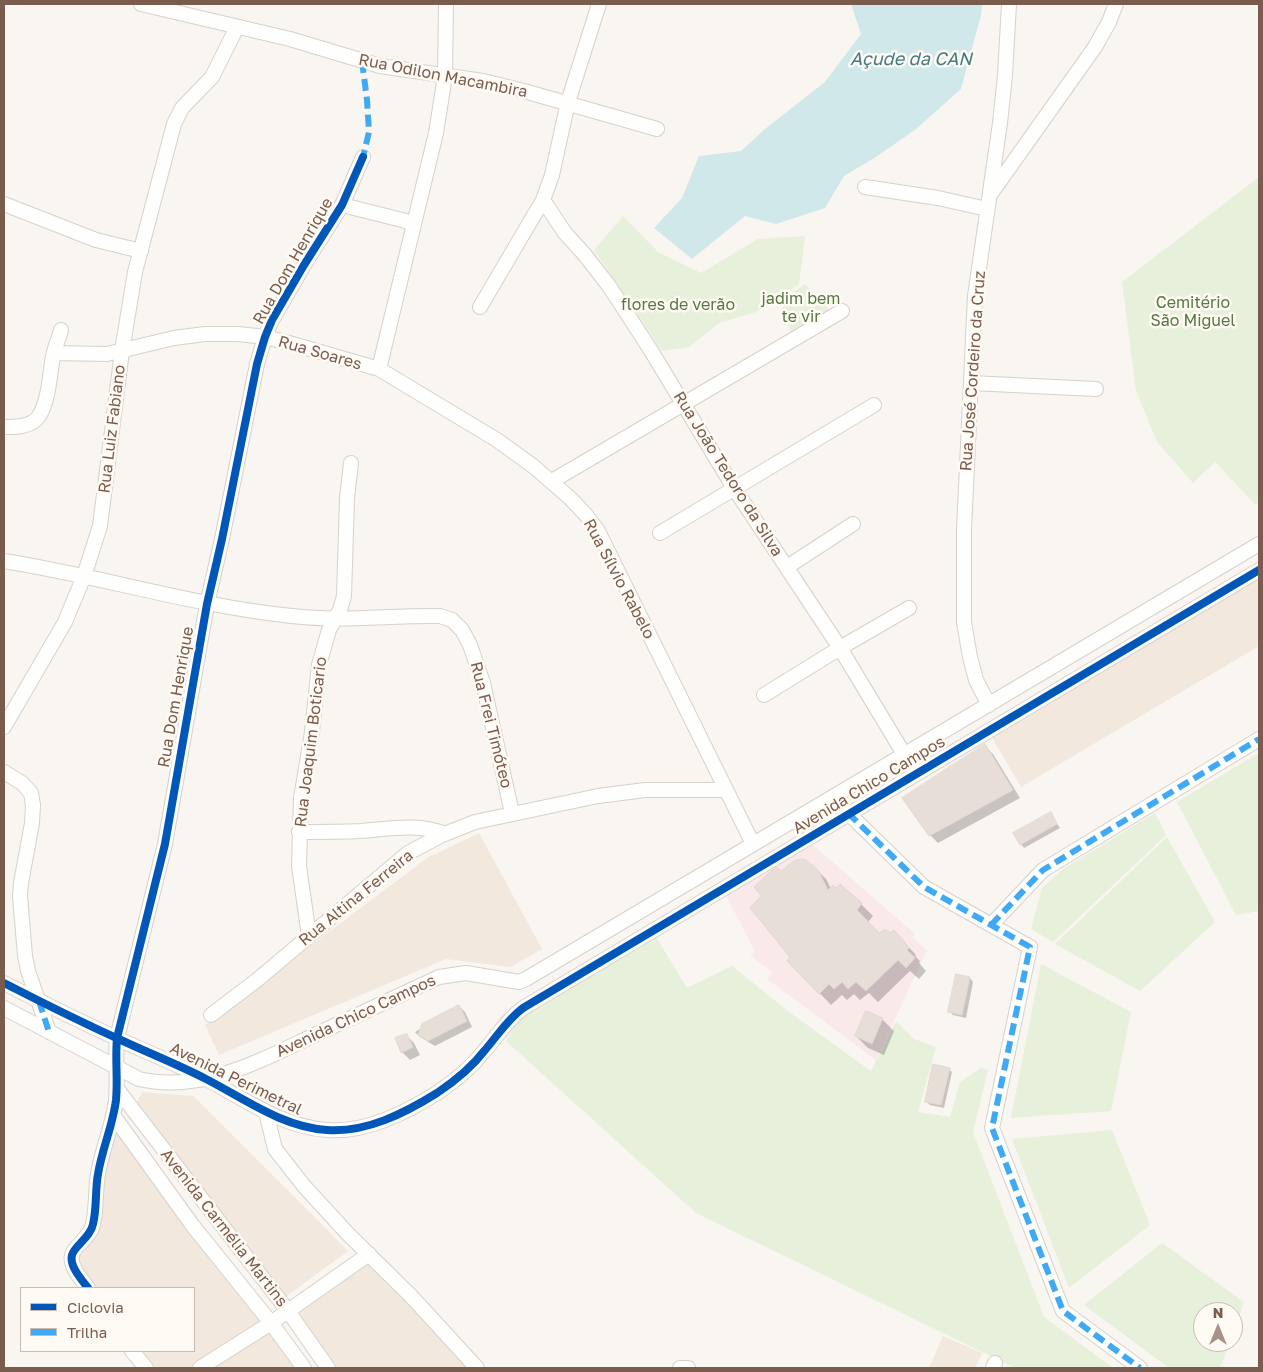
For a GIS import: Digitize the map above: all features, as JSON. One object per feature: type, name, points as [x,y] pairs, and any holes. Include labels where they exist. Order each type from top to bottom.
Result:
[{"type":"street","name":"Rua Odilon Macambira","points":[[146,4],[322,48],[380,66],[483,81],[568,102],[606,116],[657,129]]},
{"type":"street","points":[[379,369],[434,142],[446,76],[446,4]]},
{"type":"street","points":[[480,307],[543,200],[552,175],[568,102],[599,4]]},
{"type":"street","name":"Rua José Cordeiro da Cruz","points":[[989,705],[974,672],[964,622],[964,529],[975,296],[1005,75],[1009,4]]},
{"type":"street","points":[[866,187],[938,198],[988,202],[1095,47],[1109,22],[1116,4]]},
{"type":"street","name":"Rua Luiz Fabiano","points":[[4,727],[64,622],[84,576],[100,526],[122,351],[135,272],[177,115],[212,77],[237,27]]},
{"type":"street","name":"Rua Dom Henrique","points":[[87,1287],[75,1268],[71,1256],[93,1226],[97,1176],[113,1116],[117,1089],[117,1038],[166,844],[207,604],[257,364],[264,337],[272,320],[342,205],[363,157]]},
{"type":"street","name":"Rua João Tedoro da Silva","points":[[543,200],[564,233],[585,255],[609,286],[734,488],[840,648],[904,754],[917,772]]},
{"type":"street","points":[[4,204],[96,240],[140,251]]},
{"type":"street","points":[[342,205],[414,223]]},
{"type":"street","points":[[552,481],[842,311]]},
{"type":"street","points":[[4,427],[19,427],[30,423],[38,417],[49,384],[54,353],[61,330]]},
{"type":"street","name":"Rua Soares","points":[[54,353],[107,354],[174,338],[205,334],[238,334],[264,337],[379,369]]},
{"type":"street","name":"Rua Sílvio Rabelo","points":[[379,369],[497,440],[533,466],[575,503],[598,531],[753,844]]},
{"type":"street","points":[[971,383],[1096,390]]},
{"type":"street","points":[[660,533],[874,405]]},
{"type":"street","name":"Rua Joaquim Boticario","points":[[309,936],[299,866],[300,798],[312,732],[319,665],[329,630],[340,610],[344,596],[351,463]]},
{"type":"street","points":[[787,568],[853,524]]},
{"type":"street","name":"Avenida Chico Campos","points":[[4,1008],[139,1079],[173,1082],[206,1079],[245,1067],[439,977],[466,973],[519,982],[1259,544]]},
{"type":"street","name":"Rua Frei Timóteo","points":[[4,561],[84,576],[207,604],[292,616],[334,619],[440,616],[452,620],[462,630],[470,645],[483,683],[512,814]]},
{"type":"street","name":"Avenida Chico Campos","points":[[498,1032],[511,1016],[522,1008],[1259,570]]},
{"type":"street","points":[[1190,586],[1202,604]]},
{"type":"street","points":[[764,695],[909,608]]},
{"type":"street","points":[[991,925],[1043,870],[1259,739]]},
{"type":"street","points":[[4,772],[22,783],[31,793],[33,805],[32,823],[20,896],[28,971],[49,1032]]},
{"type":"street","name":"Rua Altina Ferreira","points":[[211,1015],[257,980],[408,853],[446,834],[475,822],[598,796],[645,790],[726,790]]},
{"type":"street","points":[[848,814],[924,887],[1030,947],[992,1128],[1063,1311],[1140,1368]]},
{"type":"street","points":[[299,832],[337,832],[414,827],[431,829],[446,834]]},
{"type":"street","points":[[654,903],[666,922]]},
{"type":"street","name":"Avenida Perimetral","points":[[4,983],[206,1079],[266,1112],[305,1127],[330,1130],[347,1130],[385,1120],[438,1092],[464,1073],[485,1051],[498,1032]]},
{"type":"street","name":"Avenida Carmélia Martins","points":[[117,1089],[288,1311],[328,1368]]},
{"type":"street","points":[[266,1112],[275,1149],[304,1186],[348,1234],[411,1296],[477,1368]]},
{"type":"street","name":"Avenida Carmélia Martins","points":[[113,1116],[193,1226],[271,1323],[304,1368]]},
{"type":"street","points":[[200,1368],[271,1323],[369,1254]]},
{"type":"street","points":[[133,1352],[146,1368]]},
{"type":"street","points":[[680,1368],[688,1368]]},
{"type":"shaded area","points":[[1259,575],[1259,646],[1021,787],[990,734]]},
{"type":"shaded area","points":[[479,833],[542,949],[510,967],[446,959],[219,1055],[205,1025],[427,858]]},
{"type":"shaded area","points":[[813,845],[915,934],[912,937],[927,950],[876,1060],[767,979],[772,972],[750,955],[755,951],[725,894]]},
{"type":"shaded area","points":[[142,1092],[193,1096],[348,1251],[276,1304],[132,1114]]},
{"type":"shaded area","points":[[113,1115],[304,1368],[146,1368],[133,1352],[195,1352],[195,1287],[88,1287],[73,1251],[85,1240]]},
{"type":"shaded area","points":[[369,1254],[477,1368],[328,1368],[288,1311]]},
{"type":"shaded area","points":[[943,1336],[982,1353],[975,1368],[929,1368]]},
{"type":"green space","name":"Cemitério São Miguel","points":[[1259,177],[1259,502],[1256,505],[1215,462],[1193,483],[1157,442],[1136,391],[1122,282]]},
{"type":"green space","name":"flores de verão","points":[[623,216],[658,252],[701,273],[758,239],[805,236],[799,284],[756,312],[719,323],[689,347],[662,351],[594,250]]},
{"type":"green space","name":"jadim bem te vir","points":[[805,284],[834,315],[791,334],[781,301]]},
{"type":"green space","points":[[1259,753],[1259,911],[1236,915],[1177,802]]},
{"type":"green space","points":[[1155,813],[1166,835],[1053,942],[1031,929],[1042,888],[1066,867]]},
{"type":"green space","points":[[1167,837],[1215,922],[1140,991],[1055,944]]},
{"type":"green space","points":[[656,937],[687,988],[732,966],[789,1012],[871,1071],[896,1021],[914,1039],[936,1047],[918,1112],[950,1117],[960,1082],[981,1068],[988,1070],[973,1132],[1044,1317],[1113,1368],[1015,1368],[696,1213],[506,1041],[520,1017]]},
{"type":"green space","points":[[1041,964],[1131,1012],[1111,1111],[1011,1118]]},
{"type":"green space","points":[[1112,1130],[1150,1225],[1069,1288],[1012,1139]]},
{"type":"green space","points":[[1162,1243],[1244,1302],[1243,1305],[1243,1302],[1193,1302],[1193,1352],[1226,1352],[1220,1368],[1169,1368],[1084,1305]]},
{"type":"water","name":"Açude da CAN","points":[[851,4],[982,4],[981,15],[961,89],[916,129],[876,157],[844,176],[825,208],[776,224],[745,216],[692,259],[654,228],[682,198],[699,156],[741,151],[765,129],[825,82],[861,34]]},
{"type":"building","points":[[985,744],[1013,790],[929,836],[902,798]]},
{"type":"building","points":[[1051,812],[1057,824],[1020,845],[1013,833]]},
{"type":"building","points":[[802,859],[818,870],[828,890],[833,885],[836,888],[840,884],[862,903],[857,910],[879,933],[885,929],[890,933],[894,930],[909,948],[907,950],[915,958],[906,968],[898,960],[866,991],[856,982],[848,989],[842,982],[834,989],[829,984],[819,994],[787,961],[790,957],[750,908],[761,896],[754,887],[772,870],[777,867],[781,871],[794,861]]},
{"type":"building","points":[[956,974],[970,977],[962,1015],[948,1012]]},
{"type":"building","points":[[459,1005],[467,1021],[428,1041],[418,1035],[422,1024]]},
{"type":"building","points":[[866,1011],[883,1018],[872,1044],[855,1036]]},
{"type":"building","points":[[407,1034],[413,1047],[401,1053],[395,1038]]},
{"type":"building","points":[[933,1064],[950,1068],[941,1105],[925,1102]]},
{"type":"marked path","points":[[362,61],[369,132],[363,157]]},
{"type":"marked path","points":[[991,925],[1043,870],[1259,739]]},
{"type":"marked path","points":[[848,813],[924,887],[1030,947],[992,1128],[1063,1311],[1140,1368]]},
{"type":"marked path","points":[[39,1001],[49,1032]]},
{"type":"cycle path","points":[[87,1287],[72,1264],[72,1255],[92,1229],[98,1174],[116,1100],[117,1038],[165,844],[207,604],[257,364],[272,320],[342,205],[363,157]]},
{"type":"cycle path","points":[[4,983],[93,1027],[196,1074],[279,1118],[310,1128],[327,1130],[342,1130],[371,1125],[412,1108],[450,1084],[475,1062],[507,1023],[523,1008],[1259,570]]}]
